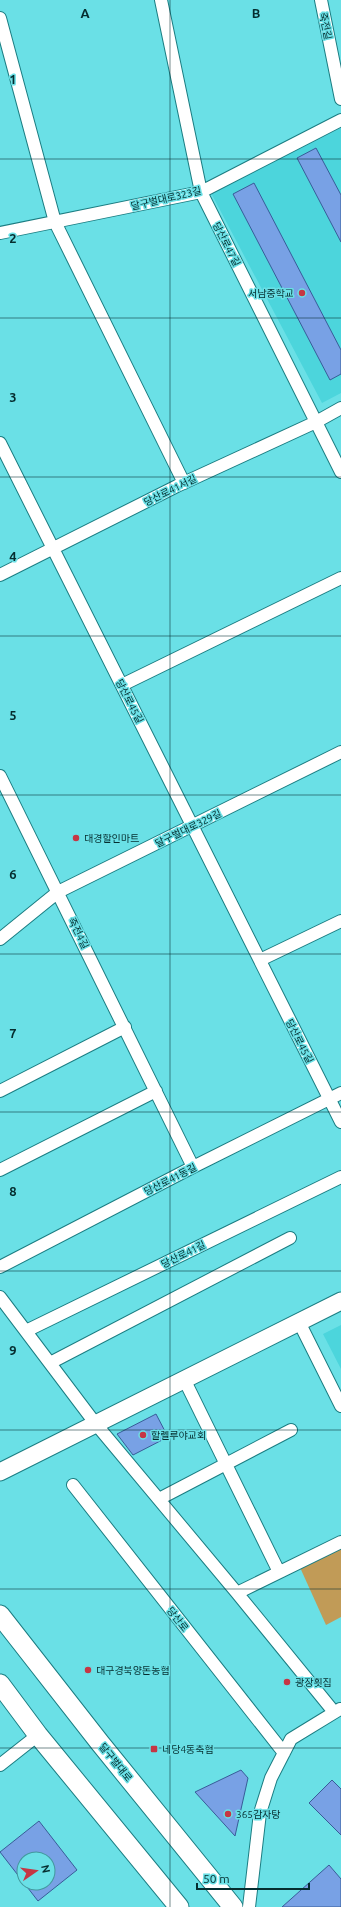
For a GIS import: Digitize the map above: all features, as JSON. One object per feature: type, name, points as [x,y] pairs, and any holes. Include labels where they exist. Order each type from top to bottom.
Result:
[{"type":"main road","points":[[0,1472],[95,1423],[341,1301]]},
{"type":"main road","name":"달구벌대로","points":[[0,1616],[100,1743],[233,1907]]},
{"type":"main road","points":[[0,1684],[38,1735],[179,1907]]},
{"type":"street","name":"당산로47길","points":[[161,0],[201,192],[341,472]]},
{"type":"street","name":"죽전길","points":[[321,0],[341,99]]},
{"type":"street","points":[[0,18],[55,222],[184,483]]},
{"type":"street","name":"달구벌대로323길","points":[[0,233],[201,192],[341,120]]},
{"type":"street","name":"당산로41서길","points":[[0,575],[184,483],[316,422],[341,408]]},
{"type":"street","name":"당산로45길","points":[[0,443],[341,1122]]},
{"type":"street","points":[[122,685],[341,578]]},
{"type":"street","name":"달구벌대로329길","points":[[0,939],[58,892],[341,752]]},
{"type":"street","name":"죽전4길","points":[[0,776],[193,1167]]},
{"type":"street","points":[[260,960],[341,921]]},
{"type":"street","points":[[0,1091],[125,1027]]},
{"type":"street","points":[[0,1170],[156,1091]]},
{"type":"street","name":"당산로41동길","points":[[0,1267],[193,1167],[341,1093]]},
{"type":"street","name":"당산로41길","points":[[26,1331],[341,1177]]},
{"type":"street","points":[[50,1363],[290,1238]]},
{"type":"street","points":[[0,1297],[95,1423],[238,1593],[293,1662],[338,1710],[291,1739],[271,1778],[260,1813],[249,1907]]},
{"type":"street","points":[[299,1322],[341,1406]]},
{"type":"street","points":[[184,1379],[279,1572]]},
{"type":"street","points":[[159,1499],[291,1430]]},
{"type":"street","name":"당산로","points":[[72,1485],[284,1753]]},
{"type":"street","points":[[238,1593],[341,1542]]},
{"type":"street","points":[[0,1765],[38,1735]]},
{"type":"shaded area","name":"서남중학교","points":[[341,128],[341,393],[322,403],[211,193]]},
{"type":"shaded area","points":[[341,1325],[341,1369],[323,1334]]},
{"type":"shaded area","points":[[341,1542],[341,1617],[326,1625],[298,1563]]},
{"type":"building","points":[[316,148],[341,195],[341,242],[297,158]]},
{"type":"building","points":[[254,183],[341,350],[341,374],[330,380],[233,194]]},
{"type":"building","name":"할렐루야교회","points":[[156,1414],[168,1437],[133,1455],[117,1434]]},
{"type":"building","name":"365감자탕","points":[[241,1770],[248,1778],[235,1836],[195,1792]]},
{"type":"building","points":[[332,1780],[341,1789],[341,1835],[309,1803]]},
{"type":"building","points":[[39,1821],[77,1870],[56,1887],[56,1851],[16,1851],[16,1873],[0,1852]]},
{"type":"building","points":[[329,1865],[341,1879],[341,1907],[282,1907]]},
{"type":"building","points":[[30,1891],[51,1891],[38,1901]]},
{"type":"place","name":"서남중학교","points":[[302,293]]},
{"type":"place","name":"대경할인마트","points":[[76,838]]},
{"type":"place","name":"할렐루야교회","points":[[143,1435]]},
{"type":"place","name":"대구경북양돈농협","points":[[88,1670]]},
{"type":"place","name":"광장횟집","points":[[287,1682]]},
{"type":"place","name":"네당4동축협","points":[[154,1749]]},
{"type":"place","name":"365감자탕","points":[[228,1814]]}]
